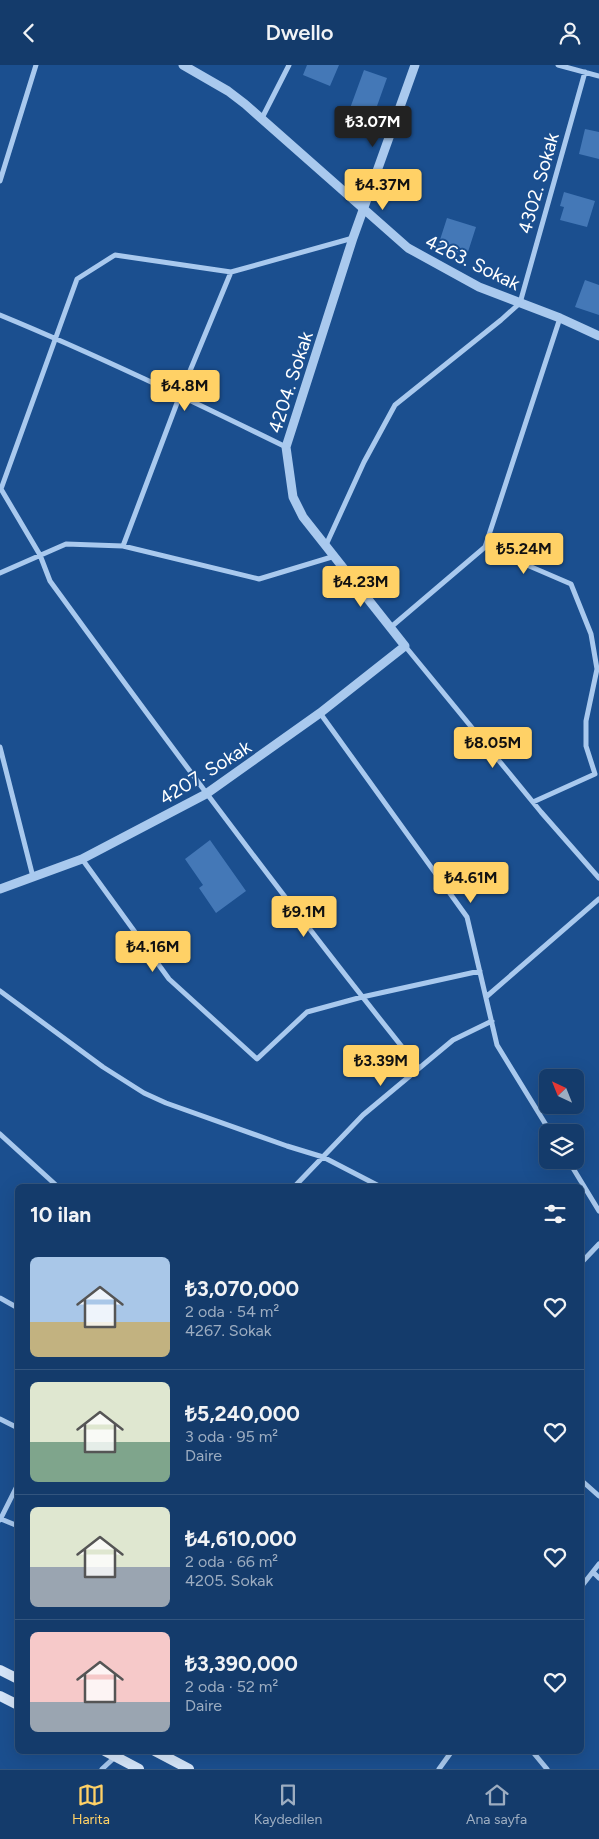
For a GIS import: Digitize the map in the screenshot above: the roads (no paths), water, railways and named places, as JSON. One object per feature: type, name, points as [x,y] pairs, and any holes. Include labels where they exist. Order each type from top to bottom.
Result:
[{"type":"main road","points":[[0,1670],[15,1678]]},
{"type":"main road","points":[[0,1696],[15,1704]]},
{"type":"main road","points":[[110,1754],[139,1769]]},
{"type":"main road","points":[[161,1754],[189,1769]]},
{"type":"street","points":[[0,181],[36,65]]},
{"type":"street","name":"4263. Sokak","points":[[183,65],[233,94],[397,239],[420,255],[480,287],[599,335]]},
{"type":"street","points":[[262,119],[288,65]]},
{"type":"street","name":"4204. Sokak","points":[[405,646],[303,517],[293,497],[286,447],[353,238],[415,65]]},
{"type":"street","points":[[558,65],[599,75]]},
{"type":"street","name":"4302. Sokak","points":[[520,303],[585,72]]},
{"type":"street","points":[[353,238],[231,272],[114,255],[78,279],[1,489],[40,555],[50,581],[206,794],[419,1068]]},
{"type":"street","points":[[123,546],[180,395],[231,272]]},
{"type":"street","points":[[326,545],[364,462],[395,405],[520,303]]},
{"type":"street","points":[[0,315],[56,338],[180,395],[286,447]]},
{"type":"street","points":[[391,627],[485,547],[560,318]]},
{"type":"street","points":[[0,573],[66,544],[123,546],[259,579],[335,556]]},
{"type":"street","points":[[485,547],[571,584],[591,634],[597,669],[586,721],[586,746],[595,774],[532,802]]},
{"type":"street","points":[[405,646],[532,802],[599,878]]},
{"type":"street","name":"4207. Sokak","points":[[0,889],[82,859],[206,794],[320,713],[405,646]]},
{"type":"street","points":[[320,713],[467,917],[497,1045],[545,1124]]},
{"type":"street","points":[[0,747],[33,877]]},
{"type":"street","points":[[82,859],[169,979],[256,1059],[306,1013],[362,997],[480,971]]},
{"type":"street","points":[[486,997],[599,899]]},
{"type":"street","points":[[0,991],[102,1067],[144,1093],[176,1107],[287,1147],[323,1157],[375,1184]]},
{"type":"street","points":[[297,1184],[363,1115],[419,1068],[453,1040],[492,1021]]},
{"type":"street","points":[[0,1134],[55,1184]]},
{"type":"street","points":[[573,1169],[583,1184]]},
{"type":"street","points":[[584,1186],[599,1211]]},
{"type":"street","points":[[584,1260],[599,1243]]},
{"type":"street","points":[[0,1298],[15,1306]]},
{"type":"street","points":[[0,1419],[15,1426]]},
{"type":"street","points":[[584,1483],[599,1496]]},
{"type":"street","points":[[15,1490],[0,1519],[15,1525]]},
{"type":"street","points":[[584,1583],[599,1564]]},
{"type":"street","points":[[593,1571],[599,1578]]},
{"type":"street","points":[[439,1769],[449,1754]]},
{"type":"street","points":[[534,1754],[547,1769]]},
{"type":"street","points":[[102,1769],[115,1757]]}]
